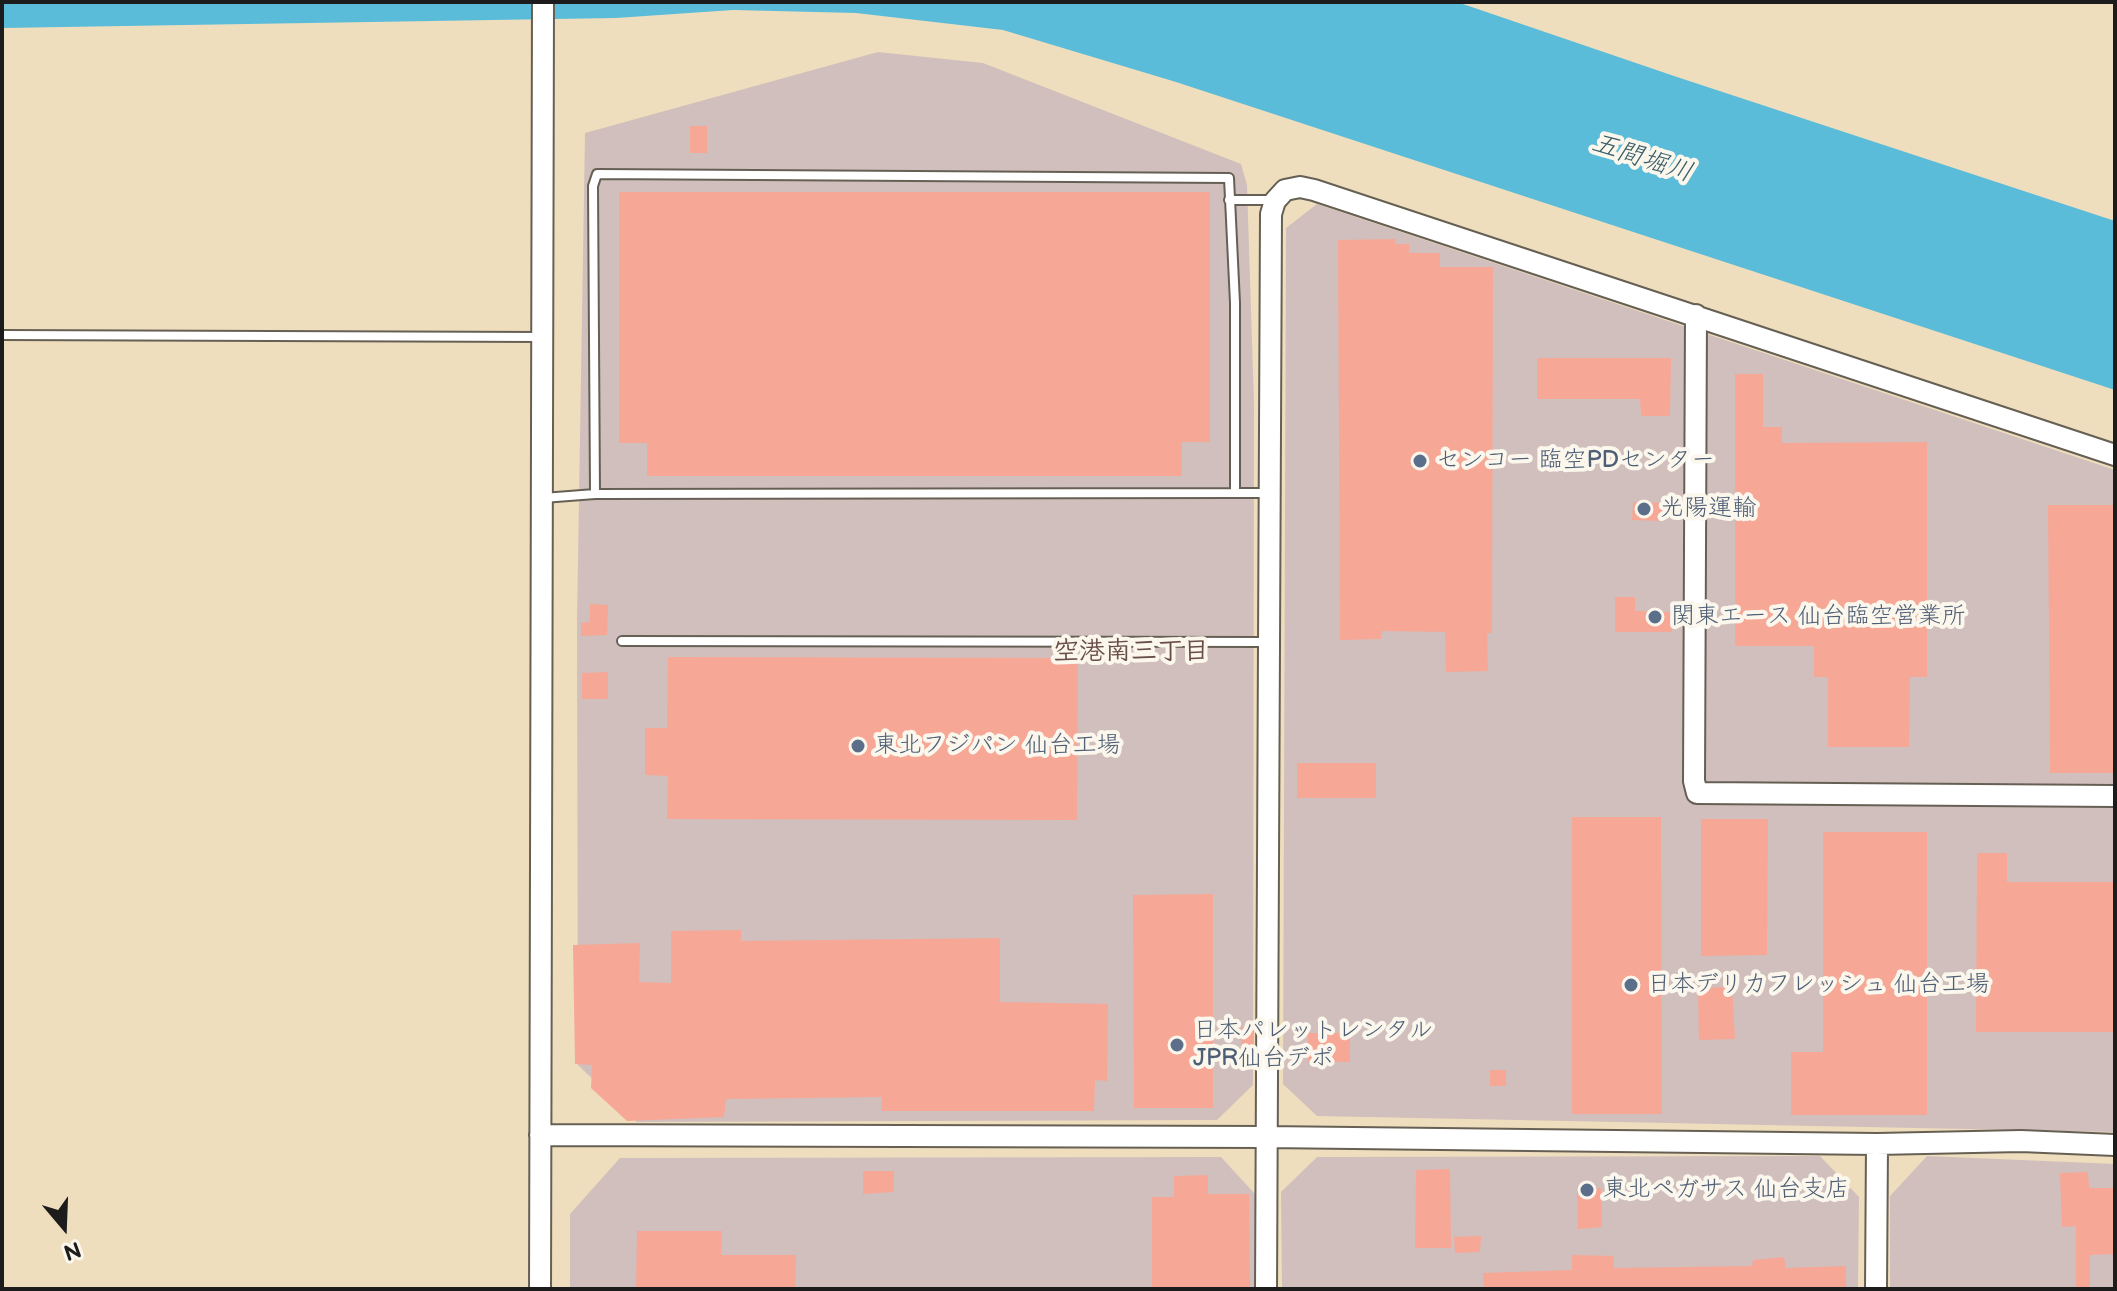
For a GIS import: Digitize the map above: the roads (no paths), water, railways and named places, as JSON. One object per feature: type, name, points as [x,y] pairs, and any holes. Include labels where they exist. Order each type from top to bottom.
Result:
[{"type":"street","points":[[540,1289],[543,2]]},
{"type":"street","points":[[1266,1289],[1271,214],[1275,201],[1285,190],[1300,187],[1314,190],[2115,455]]},
{"type":"street","points":[[1696,315],[1694,781],[1697,793],[2115,796]]},
{"type":"street","points":[[540,1135],[1266,1137],[1877,1144],[2021,1141],[2115,1145]]},
{"type":"street","points":[[1876,1289],[1877,1144]]},
{"type":"lane","points":[[595,494],[593,186],[597,174],[1229,178],[1235,303],[1235,493]]},
{"type":"lane","points":[[1229,200],[1275,201]]},
{"type":"lane","points":[[2,335],[542,337]]},
{"type":"lane","points":[[542,498],[595,494],[1269,493]]},
{"type":"lane","points":[[622,641],[1269,642]]},
{"type":"water","name":"五間堀川","points":[[2,2],[1457,2],[2115,221],[2115,390],[1176,82],[1003,30],[856,13],[733,10],[616,18],[2,28]]},
{"type":"place","name":"センコー 臨空PDセンター","points":[[1420,461]]},
{"type":"place","name":"光陽運輸","points":[[1644,509]]},
{"type":"place","name":"関東エース 仙台臨空営業所","points":[[1655,617]]},
{"type":"place","name":"東北フジパン 仙台工場","points":[[858,746]]},
{"type":"place","name":"日本デリカフレッシュ 仙台工場","points":[[1631,985]]},
{"type":"place","name":"日本パレットレンタル JPR仙台デポ","points":[[1177,1045]]},
{"type":"place","name":"東北ペガサス 仙台支店","points":[[1587,1190]]},
{"type":"district","name":"空港南三丁目","points":[[1131,652]]}]
